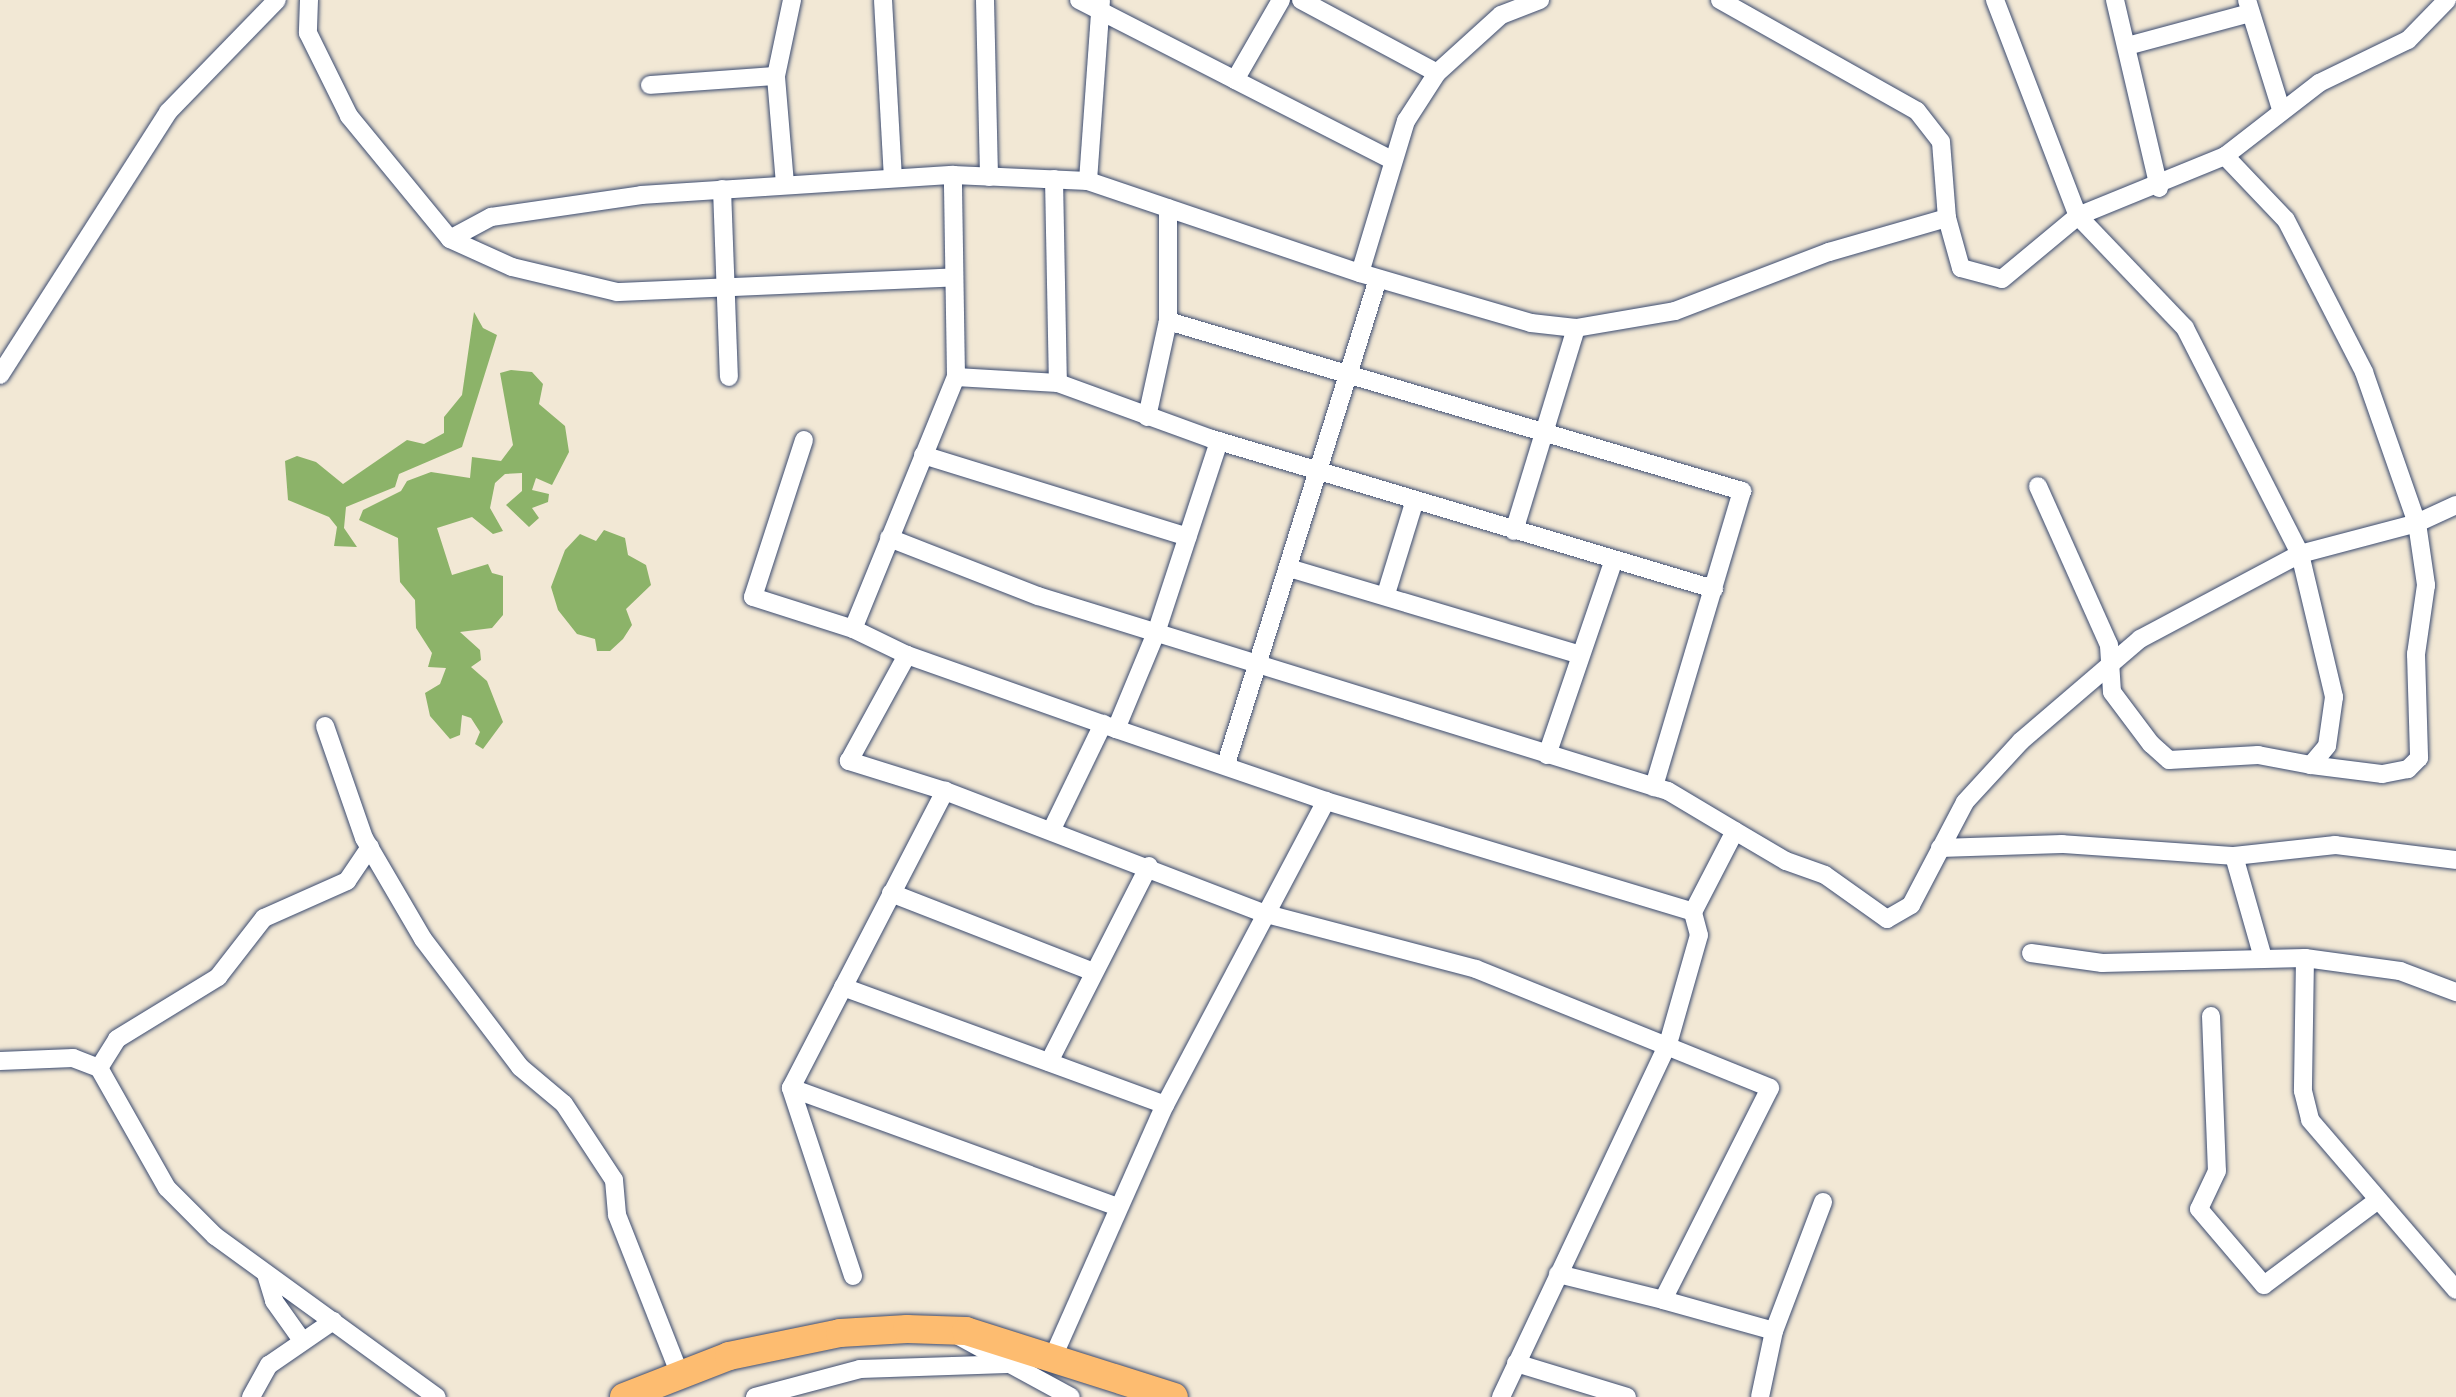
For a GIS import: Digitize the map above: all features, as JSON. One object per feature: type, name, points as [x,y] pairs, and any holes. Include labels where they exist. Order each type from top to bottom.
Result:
[{"type":"highway","points":[[624,1397],[678,1372],[840,1333],[948,1330],[1054,1355],[1174,1397]]},
{"type":"street","points":[[0,375],[168,112],[277,0]]},
{"type":"street","points":[[309,0],[308,32],[349,116],[450,239],[580,288],[726,287],[954,277]]},
{"type":"street","points":[[784,184],[776,76],[792,0]]},
{"type":"street","points":[[883,0],[893,178]]},
{"type":"street","points":[[985,0],[989,177]]},
{"type":"street","points":[[1078,0],[1100,7],[1392,160]]},
{"type":"street","points":[[1235,80],[1281,0]]},
{"type":"street","points":[[1301,0],[1437,74]]},
{"type":"street","points":[[1226,764],[1349,373],[1392,160],[1437,74],[1498,7],[1540,0]]},
{"type":"street","points":[[1720,0],[1917,111],[1941,142],[1947,218],[1960,268],[2002,278],[2078,216],[2160,188],[2225,156],[2281,109],[2408,40],[2448,0]]},
{"type":"street","points":[[1994,0],[2078,216],[2185,328],[2300,554],[2334,698],[2327,746],[2311,765]]},
{"type":"street","points":[[2115,0],[2160,188]]},
{"type":"street","points":[[1088,181],[1100,7]]},
{"type":"street","points":[[2127,46],[2249,7],[2281,109]]},
{"type":"street","points":[[650,86],[776,76]]},
{"type":"street","points":[[2038,486],[2109,644],[2112,692],[2169,760],[2258,755],[2382,774],[2408,769],[2419,758],[2416,654],[2426,584],[2418,522],[2364,372],[2286,220],[2225,156]]},
{"type":"street","points":[[450,239],[490,217],[722,189],[953,175],[1088,181],[1369,276],[1532,324],[1576,328],[1674,311],[1829,252],[1947,218]]},
{"type":"street","points":[[854,629],[956,377],[953,175]]},
{"type":"street","points":[[1054,179],[1058,383]]},
{"type":"street","points":[[722,189],[729,377]]},
{"type":"street","points":[[1147,417],[1168,320],[1168,208]]},
{"type":"street","points":[[1168,320],[1742,491],[1654,787]]},
{"type":"street","points":[[1514,531],[1576,328]]},
{"type":"street","points":[[956,377],[1058,383],[1219,441],[1613,562],[1714,589]]},
{"type":"street","points":[[804,440],[753,597],[854,629],[907,655],[1326,801],[1693,912]]},
{"type":"street","points":[[1052,829],[1156,633],[1219,441]]},
{"type":"street","points":[[923,455],[1188,537]]},
{"type":"street","points":[[1386,594],[1415,500]]},
{"type":"street","points":[[889,538],[1156,633],[1260,662],[1654,787],[1786,861],[1825,875],[1887,919],[1910,906],[1966,802],[2140,638],[2300,554],[2418,522],[2456,504]]},
{"type":"street","points":[[1548,756],[1613,562]]},
{"type":"street","points":[[1289,568],[1580,655]]},
{"type":"street","points":[[907,655],[849,761],[1052,829],[1263,913],[1476,969],[1770,1088],[1663,1300]]},
{"type":"street","points":[[325,726],[370,847],[423,939],[520,1067],[564,1104],[614,1180],[617,1215],[678,1372]]},
{"type":"street","points":[[853,1276],[791,1088],[945,791]]},
{"type":"street","points":[[1054,1355],[1116,1206],[1164,1105],[1326,801]]},
{"type":"street","points":[[1501,1397],[1668,1044],[1700,935],[1693,912],[1734,831]]},
{"type":"street","points":[[1940,848],[2062,844],[2234,856],[2335,845],[2456,860]]},
{"type":"street","points":[[99,1068],[117,1039],[218,977],[264,918],[347,881],[370,847]]},
{"type":"street","points":[[2234,856],[2264,958]]},
{"type":"street","points":[[1049,1062],[1091,971],[1149,866]]},
{"type":"street","points":[[891,893],[1091,971]]},
{"type":"street","points":[[2031,952],[2102,963],[2305,958],[2400,971],[2456,992]]},
{"type":"street","points":[[2305,958],[2303,1091],[2310,1120],[2456,1290]]},
{"type":"street","points":[[843,987],[1164,1105]]},
{"type":"street","points":[[2211,1016],[2217,1172],[2199,1210],[2264,1284],[2378,1200]]},
{"type":"street","points":[[0,1061],[73,1058],[99,1068],[167,1188],[215,1236],[436,1397]]},
{"type":"street","points":[[791,1088],[1116,1206]]},
{"type":"street","points":[[1760,1397],[1774,1331],[1823,1202]]},
{"type":"street","points":[[266,1274],[274,1301],[301,1339]]},
{"type":"street","points":[[1558,1274],[1774,1331]]},
{"type":"street","points":[[251,1397],[269,1365],[301,1339],[333,1321]]},
{"type":"street","points":[[948,1330],[1059,1394]]},
{"type":"street","points":[[1516,1363],[1627,1397]]},
{"type":"street","points":[[755,1397],[860,1369],[1006,1364]]},
{"type":"green space","points":[[474,312],[483,328],[497,335],[462,447],[399,474],[395,487],[346,507],[344,528],[357,547],[334,546],[337,527],[329,517],[288,500],[285,461],[297,456],[316,462],[343,484],[407,440],[424,444],[444,433],[444,417],[462,395]]},
{"type":"green space","points":[[532,372],[543,384],[539,404],[565,426],[569,452],[552,485],[536,478],[532,490],[549,494],[548,502],[532,508],[539,518],[529,527],[506,505],[522,491],[522,473],[505,474],[495,483],[490,508],[503,531],[493,534],[472,517],[437,528],[452,575],[488,564],[492,573],[503,576],[503,615],[492,628],[460,632],[480,650],[481,660],[471,667],[487,681],[503,722],[483,749],[475,744],[480,732],[471,718],[462,715],[460,735],[450,739],[430,716],[425,693],[440,684],[446,668],[428,667],[432,653],[416,628],[415,600],[400,582],[398,538],[359,520],[363,510],[401,491],[407,481],[431,472],[470,478],[472,457],[501,461],[513,445],[500,373]]},
{"type":"green space","points":[[604,530],[625,538],[628,555],[646,565],[651,585],[626,609],[632,625],[623,639],[610,651],[597,651],[595,639],[577,634],[558,610],[551,587],[565,550],[580,534],[596,541]]}]
